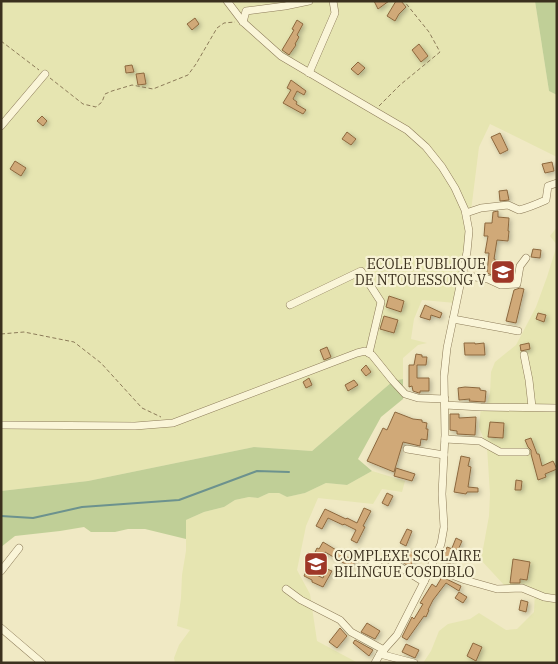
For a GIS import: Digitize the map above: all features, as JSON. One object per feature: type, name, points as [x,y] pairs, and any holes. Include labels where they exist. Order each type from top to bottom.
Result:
[{"type":"street","points":[[227,1],[243,22],[280,56],[408,130],[426,147],[442,167],[455,188],[466,214],[469,231],[467,252],[447,348],[444,376],[445,439],[442,494],[444,526],[442,544],[397,635],[375,663]]},
{"type":"street","points":[[243,22],[246,11],[309,1]]},
{"type":"street","points":[[309,73],[335,13],[333,1]]},
{"type":"street","points":[[1,126],[44,74]]},
{"type":"street","points":[[466,214],[481,208],[508,206],[519,210],[535,205],[546,200],[548,186],[557,182]]},
{"type":"street","points":[[462,275],[488,279],[501,285],[517,284],[520,266],[526,258]]},
{"type":"street","points":[[290,305],[361,271],[381,302],[370,353]]},
{"type":"street","points":[[453,319],[518,331]]},
{"type":"street","points":[[1,425],[135,426],[173,423],[366,351],[372,355],[405,394],[418,398],[481,407],[557,408]]},
{"type":"street","points":[[524,355],[532,407]]},
{"type":"street","points":[[445,439],[480,441],[500,452],[526,452]]},
{"type":"street","points":[[407,449],[444,455]]},
{"type":"street","points":[[1,571],[19,548]]},
{"type":"street","points":[[363,556],[385,570],[395,564],[424,582]]},
{"type":"street","points":[[431,567],[465,580],[497,589],[522,588],[544,597],[557,599]]},
{"type":"street","points":[[286,589],[301,600],[340,620],[351,632],[382,652],[414,663]]},
{"type":"street","points":[[1,628],[42,663]]},
{"type":"path","points":[[374,110],[400,85],[440,52],[429,32],[404,1]]},
{"type":"path","points":[[1,41],[83,104],[96,107],[102,102],[106,94],[112,91],[132,85],[153,89],[188,75],[217,28],[224,23],[243,22]]},
{"type":"path","points":[[1,334],[24,332],[74,342],[101,363],[142,408],[173,423]]},
{"type":"green space","points":[[1,1],[535,1],[549,91],[557,95],[557,157],[490,124],[479,147],[468,235],[456,303],[422,300],[414,319],[411,339],[427,343],[418,345],[403,358],[403,379],[393,381],[312,451],[254,447],[88,481],[1,491]]},
{"type":"green space","points":[[535,1],[557,1],[557,95],[549,91]]},
{"type":"green space","points":[[557,227],[557,245],[550,236]]},
{"type":"green space","points":[[557,245],[557,663],[423,663],[431,651],[439,631],[448,624],[470,619],[479,613],[506,630],[517,629],[534,612],[535,591],[526,586],[504,585],[481,560],[489,516],[490,494],[487,447],[479,427],[481,407],[487,403],[490,393],[491,372],[495,362],[516,345],[536,307]]},
{"type":"green space","points":[[403,379],[403,399],[381,417],[358,459],[372,471],[347,485],[326,483],[305,493],[287,497],[279,493],[269,493],[258,498],[249,497],[235,500],[224,507],[204,512],[186,520],[186,539],[145,529],[91,532],[84,527],[15,536],[1,547],[1,491],[88,481],[254,447],[312,451],[393,381]]},
{"type":"green space","points":[[372,471],[405,481],[402,492],[382,489],[373,504],[318,498],[306,526],[297,570],[310,594],[317,641],[358,663],[175,663],[174,658],[179,645],[190,630],[177,626],[186,551],[186,520],[204,512],[224,507],[235,500],[249,497],[258,498],[269,493],[279,493],[287,497],[305,493],[326,483],[347,485]]},
{"type":"building","points":[[374,1],[389,1],[378,9]]},
{"type":"building","points":[[396,1],[401,1],[406,7],[395,21],[387,16]]},
{"type":"building","points":[[195,18],[199,24],[192,30],[187,24]]},
{"type":"building","points":[[297,20],[303,24],[297,35],[299,37],[296,45],[289,55],[282,50],[294,30],[292,29]]},
{"type":"building","points":[[419,44],[428,56],[421,62],[412,50]]},
{"type":"building","points":[[358,62],[365,68],[358,75],[351,69]]},
{"type":"building","points":[[132,65],[134,72],[126,73],[125,66]]},
{"type":"building","points":[[144,73],[146,84],[138,85],[136,74]]},
{"type":"building","points":[[291,80],[306,91],[304,95],[297,91],[293,99],[297,102],[296,104],[306,110],[303,114],[283,103],[291,90],[287,88]]},
{"type":"building","points":[[42,116],[47,121],[43,126],[37,121]]},
{"type":"building","points":[[347,132],[356,139],[351,145],[342,139]]},
{"type":"building","points":[[500,133],[508,150],[500,154],[491,137]]},
{"type":"building","points":[[15,161],[26,168],[21,176],[10,169]]},
{"type":"building","points":[[552,162],[554,171],[545,173],[542,164]]},
{"type":"building","points":[[507,190],[509,200],[500,201],[499,191]]},
{"type":"building","points":[[498,211],[498,217],[509,218],[509,231],[508,241],[497,240],[494,259],[495,269],[513,273],[512,279],[501,279],[487,273],[489,253],[485,253],[488,236],[484,236],[485,223],[492,223],[493,212]]},
{"type":"building","points":[[533,249],[541,250],[540,258],[531,257]]},
{"type":"building","points":[[524,289],[516,323],[506,321],[514,290]]},
{"type":"building","points":[[389,296],[404,301],[401,312],[386,307]]},
{"type":"building","points":[[425,305],[442,313],[440,318],[431,315],[430,320],[420,317]]},
{"type":"building","points":[[538,313],[546,315],[544,322],[536,319]]},
{"type":"building","points":[[384,316],[398,320],[394,333],[380,329]]},
{"type":"building","points":[[464,343],[484,343],[485,355],[465,355]]},
{"type":"building","points":[[529,343],[530,349],[521,351],[520,345]]},
{"type":"building","points":[[327,347],[331,357],[324,360],[320,350]]},
{"type":"building","points":[[416,354],[427,357],[426,365],[417,365],[417,378],[429,378],[429,391],[420,391],[419,393],[413,391],[412,386],[409,387],[409,365],[414,365]]},
{"type":"building","points":[[366,365],[371,372],[366,376],[361,370]]},
{"type":"building","points":[[309,378],[312,385],[306,388],[303,382]]},
{"type":"building","points":[[354,380],[358,385],[348,391],[345,385]]},
{"type":"building","points":[[458,388],[480,388],[480,390],[486,391],[485,402],[469,401],[470,399],[459,400]]},
{"type":"building","points":[[395,412],[413,419],[422,420],[422,422],[427,423],[426,429],[428,429],[427,440],[421,439],[420,446],[403,442],[394,472],[367,461],[383,428],[387,430]]},
{"type":"building","points":[[450,414],[459,414],[459,418],[476,417],[475,435],[457,434],[457,431],[450,430]]},
{"type":"building","points":[[490,422],[504,423],[503,438],[488,437]]},
{"type":"building","points":[[531,438],[537,454],[539,454],[542,466],[553,461],[557,469],[545,474],[546,477],[538,480],[531,450],[525,440]]},
{"type":"building","points":[[461,456],[470,458],[468,466],[471,467],[468,487],[478,488],[478,492],[467,492],[466,494],[454,492]]},
{"type":"building","points":[[396,468],[415,474],[412,481],[394,476]]},
{"type":"building","points":[[516,480],[522,481],[521,490],[515,490]]},
{"type":"building","points":[[387,493],[393,496],[388,506],[382,503]]},
{"type":"building","points":[[364,508],[371,511],[357,543],[351,540],[356,530],[344,524],[328,518],[322,529],[316,526],[325,509],[357,523]]},
{"type":"building","points":[[407,529],[412,531],[406,546],[400,543]]},
{"type":"building","points":[[456,538],[462,541],[458,550],[452,548]]},
{"type":"building","points":[[323,542],[351,559],[354,554],[358,557],[352,567],[325,552],[314,574],[323,578],[327,569],[332,571],[323,587],[304,576],[317,548],[319,549]]},
{"type":"building","points":[[447,547],[455,550],[450,564],[442,561]]},
{"type":"building","points":[[406,549],[416,555],[410,567],[399,560]]},
{"type":"building","points":[[513,559],[530,562],[527,580],[520,579],[520,583],[510,583]]},
{"type":"building","points":[[442,577],[461,586],[459,591],[446,583],[433,600],[426,617],[424,616],[407,640],[402,637],[412,617],[414,619],[423,604],[420,603],[432,584],[436,587]]},
{"type":"building","points":[[459,592],[467,597],[463,603],[455,598]]},
{"type":"building","points":[[521,600],[528,602],[526,612],[519,610]]},
{"type":"building","points":[[367,623],[380,631],[375,639],[361,632]]},
{"type":"building","points":[[340,628],[347,636],[337,648],[329,642]]},
{"type":"building","points":[[355,640],[373,650],[369,656],[353,643]]},
{"type":"building","points":[[473,643],[482,647],[476,661],[467,656]]},
{"type":"building","points":[[406,644],[419,650],[415,658],[402,652]]},
{"type":"waterway","points":[[1,516],[33,518],[82,507],[179,500],[257,471],[289,472]]},
{"type":"place","name":"ECOLE PUBLIQUE DE NTOUESSONG V","points":[[503,272]]},
{"type":"place","name":"COMPLEXE SCOLAIRE BILINGUE COSDIBLO","points":[[316,564]]}]
